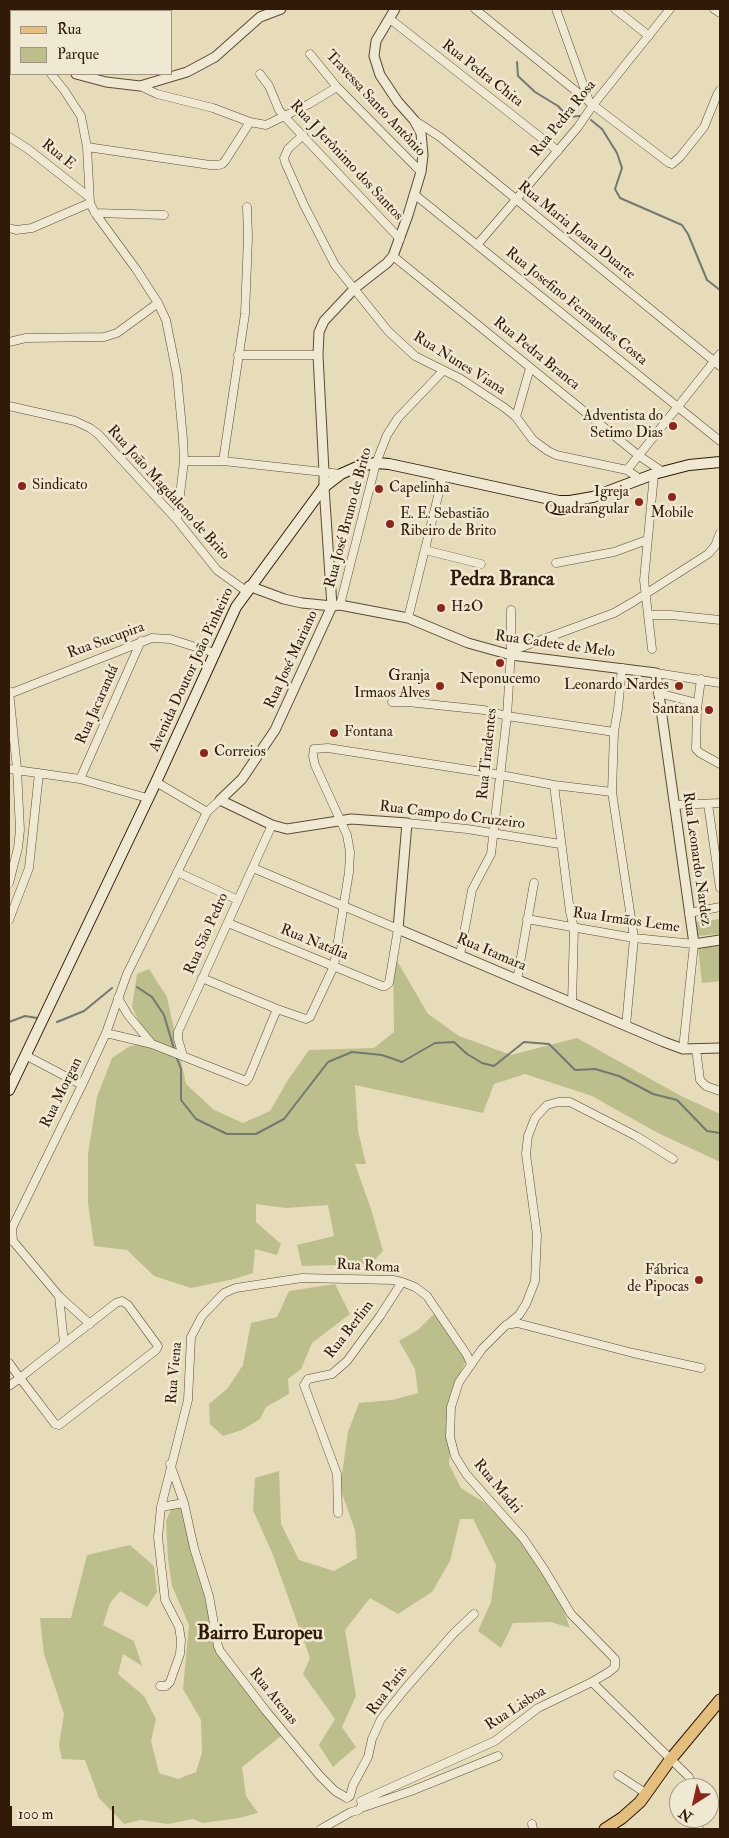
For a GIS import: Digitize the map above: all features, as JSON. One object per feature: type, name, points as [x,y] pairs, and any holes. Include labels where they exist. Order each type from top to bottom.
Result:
[{"type":"main road","name":"Avenida Doutor João Pinheiro","points":[[9,1090],[156,782],[236,607],[324,487],[341,474],[359,466],[376,463],[389,464],[559,501],[570,501],[593,497],[640,479],[689,465],[720,462]]},
{"type":"main road","points":[[605,1829],[633,1809],[647,1794],[670,1760],[718,1707]]},
{"type":"street","points":[[140,86],[187,72],[202,65],[220,53],[260,17],[281,9]]},
{"type":"street","points":[[393,256],[421,172],[423,144],[421,133],[414,120],[398,102],[380,75],[374,56],[376,41],[395,9]]},
{"type":"street","points":[[475,9],[662,160],[672,164],[704,127],[716,95],[720,90]]},
{"type":"street","points":[[556,9],[591,104]]},
{"type":"street","points":[[615,9],[649,36]]},
{"type":"street","name":"Rua Pedra Rosa","points":[[477,245],[578,127],[591,104],[670,9]]},
{"type":"street","points":[[714,9],[720,13]]},
{"type":"street","name":"Rua Pedra Chita","points":[[390,19],[558,151]]},
{"type":"street","name":"Travessa Santo Antônio","points":[[310,54],[337,87],[421,172]]},
{"type":"street","name":"Rua J Jerônimo dos Santos","points":[[260,74],[269,86],[279,110],[284,116],[400,239]]},
{"type":"street","points":[[52,75],[78,109],[83,122],[87,147],[89,200],[95,213],[136,269],[158,303],[166,320],[175,366],[184,461],[177,520]]},
{"type":"street","points":[[80,75],[106,82],[140,86],[157,94],[213,108],[250,122],[266,124],[337,87]]},
{"type":"street","name":"Rua Maria Joana Duarte","points":[[414,120],[440,138],[718,363]]},
{"type":"street","points":[[87,147],[210,165],[218,164],[225,161],[250,122]]},
{"type":"street","name":"Rua Nunes Viana","points":[[303,135],[288,149],[284,158],[285,162],[304,205],[335,265],[388,331],[415,356],[461,379],[505,408],[516,417],[533,440],[556,454],[627,470],[640,479]]},
{"type":"street","name":"Rua E","points":[[9,137],[28,148],[89,200]]},
{"type":"street","name":"Rua Josefino Fernandes Costa","points":[[414,194],[720,441]]},
{"type":"street","points":[[9,228],[16,230],[32,228],[89,200]]},
{"type":"street","points":[[223,461],[245,314],[248,237],[246,207]]},
{"type":"street","points":[[95,213],[164,215]]},
{"type":"street","name":"Rua José Mariano","points":[[135,956],[207,812],[242,779],[275,730],[336,605],[331,589],[324,487],[318,355],[319,332],[321,325],[355,288],[393,256]]},
{"type":"street","name":"Rua Pedra Branca","points":[[393,256],[659,473]]},
{"type":"street","points":[[9,342],[26,338],[104,337],[117,333],[158,303]]},
{"type":"street","points":[[627,470],[678,407],[718,363],[720,354]]},
{"type":"street","points":[[238,355],[318,355]]},
{"type":"street","points":[[516,417],[530,368]]},
{"type":"street","name":"Rua José Bruno de Brito","points":[[336,605],[343,591],[376,463],[392,427],[443,371]]},
{"type":"street","name":"Rua João Magdaleno de Brito","points":[[9,406],[75,421],[90,428],[108,442],[132,472],[177,520],[217,570],[248,589]]},
{"type":"street","points":[[184,461],[223,461],[341,474]]},
{"type":"street","points":[[652,649],[644,580],[647,540],[659,473]]},
{"type":"street","points":[[408,618],[444,476]]},
{"type":"street","points":[[511,653],[614,613],[708,554],[715,546],[720,533]]},
{"type":"street","points":[[556,563],[614,552],[647,540]]},
{"type":"street","points":[[425,550],[481,564]]},
{"type":"street","name":"Rua Cadete de Melo","points":[[248,589],[302,603],[336,605],[408,618],[468,644],[511,653],[656,673]]},
{"type":"street","points":[[331,589],[343,591]]},
{"type":"street","name":"Rua Tiradentes","points":[[460,956],[472,890],[489,860],[493,834],[507,716],[511,653],[511,610]]},
{"type":"street","points":[[648,615],[671,615],[720,620]]},
{"type":"street","name":"Rua Sucupira","points":[[9,693],[152,638],[170,639],[215,653]]},
{"type":"street","name":"Rua Jacarandá","points":[[80,779],[141,641]]},
{"type":"street","points":[[622,668],[614,732],[612,792],[634,938],[626,1026]]},
{"type":"street","points":[[656,673],[720,683]]},
{"type":"street","name":"Rua Leonardo Nardez","points":[[656,673],[694,944],[683,1049]]},
{"type":"street","points":[[701,679],[697,703],[696,749],[720,764]]},
{"type":"street","points":[[9,693],[13,769],[20,830],[18,848],[9,883],[22,888]]},
{"type":"street","points":[[658,693],[697,703]]},
{"type":"street","points":[[392,702],[484,710],[507,716],[614,732]]},
{"type":"street","points":[[202,978],[277,1009],[306,1019],[310,1017],[334,966],[349,872],[350,852],[347,835],[315,765],[313,751],[318,748],[500,775],[554,785],[612,792]]},
{"type":"street","points":[[13,769],[80,779],[147,798]]},
{"type":"street","points":[[9,920],[27,877],[39,774]]},
{"type":"street","points":[[156,782],[207,812]]},
{"type":"street","points":[[554,785],[560,844],[574,928],[572,1003]]},
{"type":"street","name":"Rua Campo do Cruzeiro","points":[[220,800],[272,825],[292,829],[340,820],[384,820],[560,844]]},
{"type":"street","points":[[674,805],[720,803]]},
{"type":"street","points":[[708,804],[720,888]]},
{"type":"street","points":[[398,929],[407,823]]},
{"type":"street","name":"Rua São Pedro","points":[[183,1056],[178,1032],[272,825]]},
{"type":"street","name":"Rua Itamara","points":[[253,868],[683,1049],[720,1048]]},
{"type":"street","points":[[177,872],[238,900]]},
{"type":"street","points":[[517,980],[534,884]]},
{"type":"street","points":[[689,913],[720,907]]},
{"type":"street","name":"Rua Irmãos Leme","points":[[528,919],[634,938],[694,944],[720,940]]},
{"type":"street","name":"Rua Natália","points":[[228,923],[382,986],[386,986],[389,983],[398,929]]},
{"type":"street","name":"Rua Morgan","points":[[11,1240],[12,1228],[106,1033],[135,956]]},
{"type":"street","points":[[118,998],[128,1015],[152,1044]]},
{"type":"street","points":[[106,1033],[152,1044],[246,1081],[277,1009]]},
{"type":"street","points":[[696,1049],[700,1080],[706,1086],[720,1091]]},
{"type":"street","points":[[25,1055],[82,1085]]},
{"type":"street","name":"Rua Madri","points":[[592,1682],[615,1666],[615,1659],[572,1614],[522,1538],[466,1474],[455,1456],[450,1437],[452,1407],[459,1382],[482,1349],[519,1314],[526,1304],[535,1281],[538,1235],[526,1154],[528,1136],[535,1118],[547,1105],[558,1102],[570,1102],[636,1136],[673,1159]]},
{"type":"street","points":[[11,1240],[59,1296],[90,1324]]},
{"type":"street","name":"Rua Roma","points":[[224,1293],[236,1288],[302,1278],[393,1280],[402,1282],[415,1287],[427,1296],[467,1355],[471,1364]]},
{"type":"street","name":"Rua Berlim","points":[[338,1513],[337,1474],[332,1456],[305,1387],[306,1382],[332,1374],[347,1361],[402,1282]]},
{"type":"street","name":"Rua Viena","points":[[160,1686],[166,1686],[170,1682],[180,1654],[181,1640],[178,1626],[165,1600],[157,1530],[170,1464],[182,1428],[188,1400],[191,1337],[202,1316],[224,1293]]},
{"type":"street","points":[[59,1296],[64,1343]]},
{"type":"street","points":[[9,1363],[20,1378],[55,1424],[59,1425],[156,1350],[158,1346],[128,1305],[124,1301],[116,1303],[90,1324],[64,1343],[20,1378],[9,1386]]},
{"type":"street","points":[[506,1325],[517,1323],[701,1368]]},
{"type":"street","name":"Rua Atenas","points":[[170,1464],[184,1503],[194,1548],[209,1596],[220,1651],[266,1711],[320,1776],[335,1791],[349,1797]]},
{"type":"street","points":[[161,1507],[184,1503]]},
{"type":"street","name":"Rua Paris","points":[[349,1797],[368,1757],[372,1738],[381,1719],[435,1654],[474,1614]]},
{"type":"street","points":[[592,1682],[689,1778]]},
{"type":"street","name":"Rua Lisboa","points":[[320,1829],[351,1812],[356,1812],[361,1804],[496,1740],[538,1708],[592,1682]]},
{"type":"street","name":"Rua Lisboa","points":[[361,1804],[411,1791],[498,1756]]},
{"type":"street","points":[[618,1775],[647,1794]]},
{"type":"street","points":[[351,1812],[345,1806],[349,1797],[357,1796],[361,1804]]},
{"type":"green space","points":[[720,919],[720,934],[697,936],[695,922]]},
{"type":"green space","points":[[720,944],[720,981],[702,983],[698,947]]},
{"type":"green space","points":[[393,954],[428,1014],[459,1036],[511,1055],[577,1038],[681,1096],[720,1114],[720,1162],[656,1132],[592,1096],[525,1074],[494,1084],[483,1113],[355,1085],[358,1131],[366,1164],[355,1164],[383,1251],[371,1264],[302,1266],[297,1245],[334,1236],[328,1205],[286,1208],[256,1204],[256,1222],[281,1244],[277,1255],[255,1249],[253,1273],[191,1288],[154,1276],[127,1250],[94,1246],[88,1203],[88,1154],[97,1097],[112,1058],[130,1046],[149,1043],[132,1007],[137,974],[149,969],[167,997],[186,1084],[214,1110],[243,1123],[270,1111],[288,1080],[309,1050],[374,1048],[394,1032]]},
{"type":"green space","points":[[335,1284],[350,1314],[312,1343],[301,1369],[288,1379],[289,1394],[266,1407],[260,1419],[242,1430],[223,1436],[210,1424],[209,1404],[227,1389],[243,1365],[251,1323],[277,1317],[289,1291]]},
{"type":"green space","points":[[437,1311],[469,1355],[453,1387],[449,1464],[461,1488],[485,1503],[525,1545],[561,1603],[570,1628],[551,1622],[513,1623],[501,1648],[478,1631],[491,1602],[496,1565],[473,1519],[460,1519],[450,1561],[432,1592],[398,1614],[370,1598],[345,1630],[356,1696],[342,1727],[356,1747],[333,1767],[319,1745],[335,1719],[303,1674],[310,1658],[273,1555],[253,1510],[255,1478],[279,1471],[281,1524],[299,1560],[334,1571],[357,1558],[355,1530],[340,1488],[348,1432],[359,1403],[392,1400],[418,1393],[415,1369],[399,1341],[418,1330]]},
{"type":"green space","points":[[178,1505],[186,1514],[221,1658],[281,1736],[242,1767],[246,1796],[258,1813],[239,1818],[203,1823],[193,1819],[168,1824],[141,1820],[124,1824],[99,1798],[85,1760],[62,1759],[59,1745],[64,1714],[44,1654],[40,1618],[71,1618],[87,1555],[130,1545],[154,1566],[157,1592],[147,1607],[120,1591],[110,1603],[103,1625],[134,1641],[142,1666],[123,1654],[118,1674],[144,1696],[156,1719],[151,1741],[159,1773],[178,1779],[196,1772],[202,1753],[201,1720],[183,1689],[189,1625],[172,1586],[168,1559],[166,1521],[171,1509]]},
{"type":"waterway","points":[[517,62],[518,76],[535,92],[558,106],[568,117],[580,116]]},
{"type":"waterway","points":[[591,120],[602,129],[617,153],[622,168],[615,189],[620,198],[682,225],[688,234],[707,280],[720,290]]},
{"type":"waterway","points":[[137,987],[152,997],[164,1015],[174,1049]]},
{"type":"waterway","points":[[57,1022],[84,1011],[112,988]]},
{"type":"waterway","points":[[9,1022],[25,1016],[37,1018]]},
{"type":"waterway","points":[[176,1056],[181,1069],[181,1100],[196,1119],[227,1134],[256,1134],[284,1119],[328,1062],[352,1052],[382,1055],[402,1062],[435,1043],[454,1042],[467,1054],[482,1063],[494,1066],[524,1042],[549,1044],[575,1070],[595,1069],[619,1076],[653,1094],[677,1100],[707,1131],[720,1133]]},
{"type":"place","name":"Adventista do Setimo Dias","points":[[673,426]]},
{"type":"place","name":"Sindicato","points":[[22,486]]},
{"type":"place","name":"Capelinha","points":[[379,489]]},
{"type":"place","name":"Mobile","points":[[672,497]]},
{"type":"place","name":"Igreja Quadrangular","points":[[639,502]]},
{"type":"place","name":"E. E. Sebastião Ribeiro de Brito","points":[[390,524]]},
{"type":"place","name":"H2O","points":[[441,608]]},
{"type":"place","name":"Neponucemo","points":[[500,663]]},
{"type":"place","name":"Granja Irmaos Alves","points":[[440,686]]},
{"type":"place","name":"Leonardo Nardes","points":[[679,686]]},
{"type":"place","name":"Santana","points":[[709,710]]},
{"type":"place","name":"Fontana","points":[[334,733]]},
{"type":"place","name":"Correios","points":[[204,753]]},
{"type":"place","name":"Fábrica de Pipocas","points":[[699,1280]]},
{"type":"district","name":"Pedra Branca","points":[[502,581]]},
{"type":"district","name":"Bairro Europeu","points":[[260,1635]]}]
